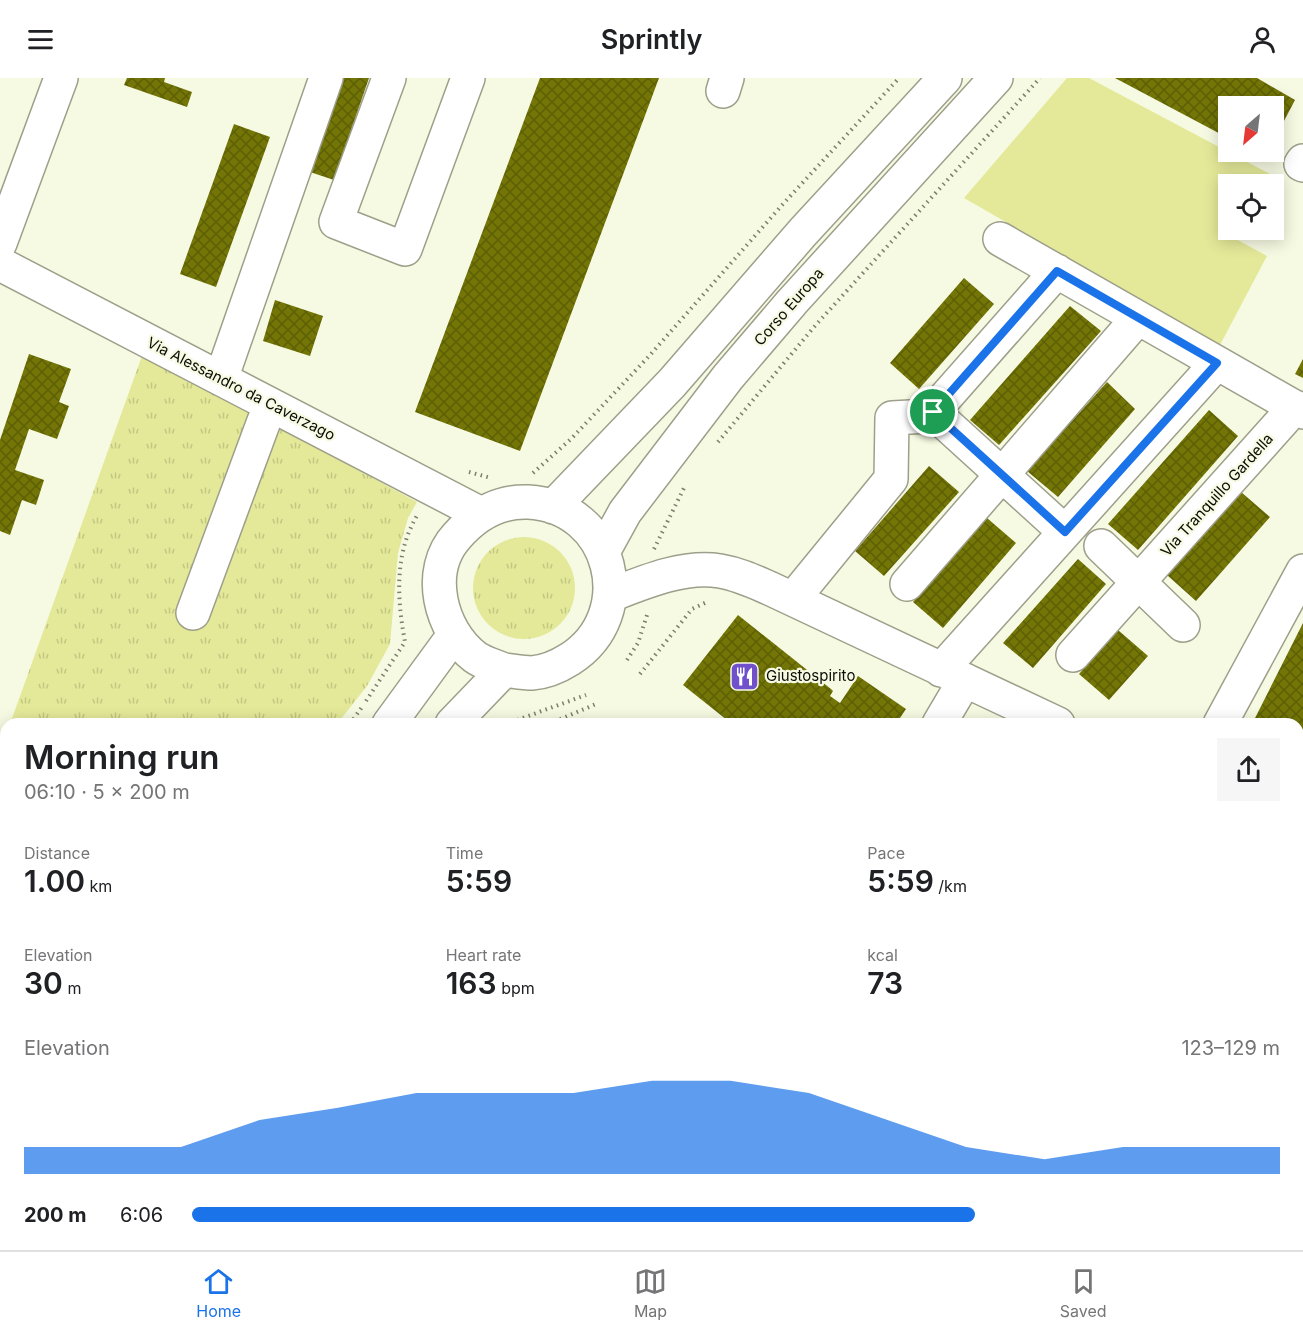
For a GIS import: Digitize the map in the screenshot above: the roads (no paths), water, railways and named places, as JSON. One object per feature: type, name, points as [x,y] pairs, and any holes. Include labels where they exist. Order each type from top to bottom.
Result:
[{"type":"street","points":[[0,243],[61,78]]},
{"type":"street","points":[[221,379],[326,78]]},
{"type":"street","points":[[389,78],[336,222],[405,249],[468,78]]},
{"type":"street","points":[[553,507],[672,382],[803,232],[945,78]]},
{"type":"street","name":"Corso Europa","points":[[603,552],[625,512],[728,377],[792,302],[996,78]]},
{"type":"street","name":"Via Tranquillo Gardella","points":[[1000,239],[1299,410],[1073,655]]},
{"type":"street","name":"Via Alessandro da Caverzago","points":[[0,264],[481,514]]},
{"type":"street","points":[[793,599],[891,479],[892,418],[929,416],[1057,271]]},
{"type":"street","points":[[908,584],[1138,318]]},
{"type":"street","points":[[941,718],[953,675],[1065,532],[1217,363]]},
{"type":"street","points":[[193,613],[271,405]]},
{"type":"street","points":[[933,412],[1065,532]]},
{"type":"street","points":[[515,502],[540,503],[553,507],[564,511],[584,525],[599,543],[603,552],[609,568],[611,595],[602,625],[583,651],[560,666],[532,673],[504,670],[476,657],[454,635],[443,612],[440,596],[442,562],[453,540],[470,521],[491,508],[515,502]]},
{"type":"street","points":[[1101,546],[1183,625]]},
{"type":"street","points":[[611,595],[648,580],[681,573],[717,570],[736,574],[1045,718]]},
{"type":"street","points":[[1223,718],[1303,571]]},
{"type":"street","points":[[393,718],[454,635]]},
{"type":"street","points":[[458,718],[504,670]]},
{"type":"place","name":"Giustospirito","points":[[745,676]]}]
